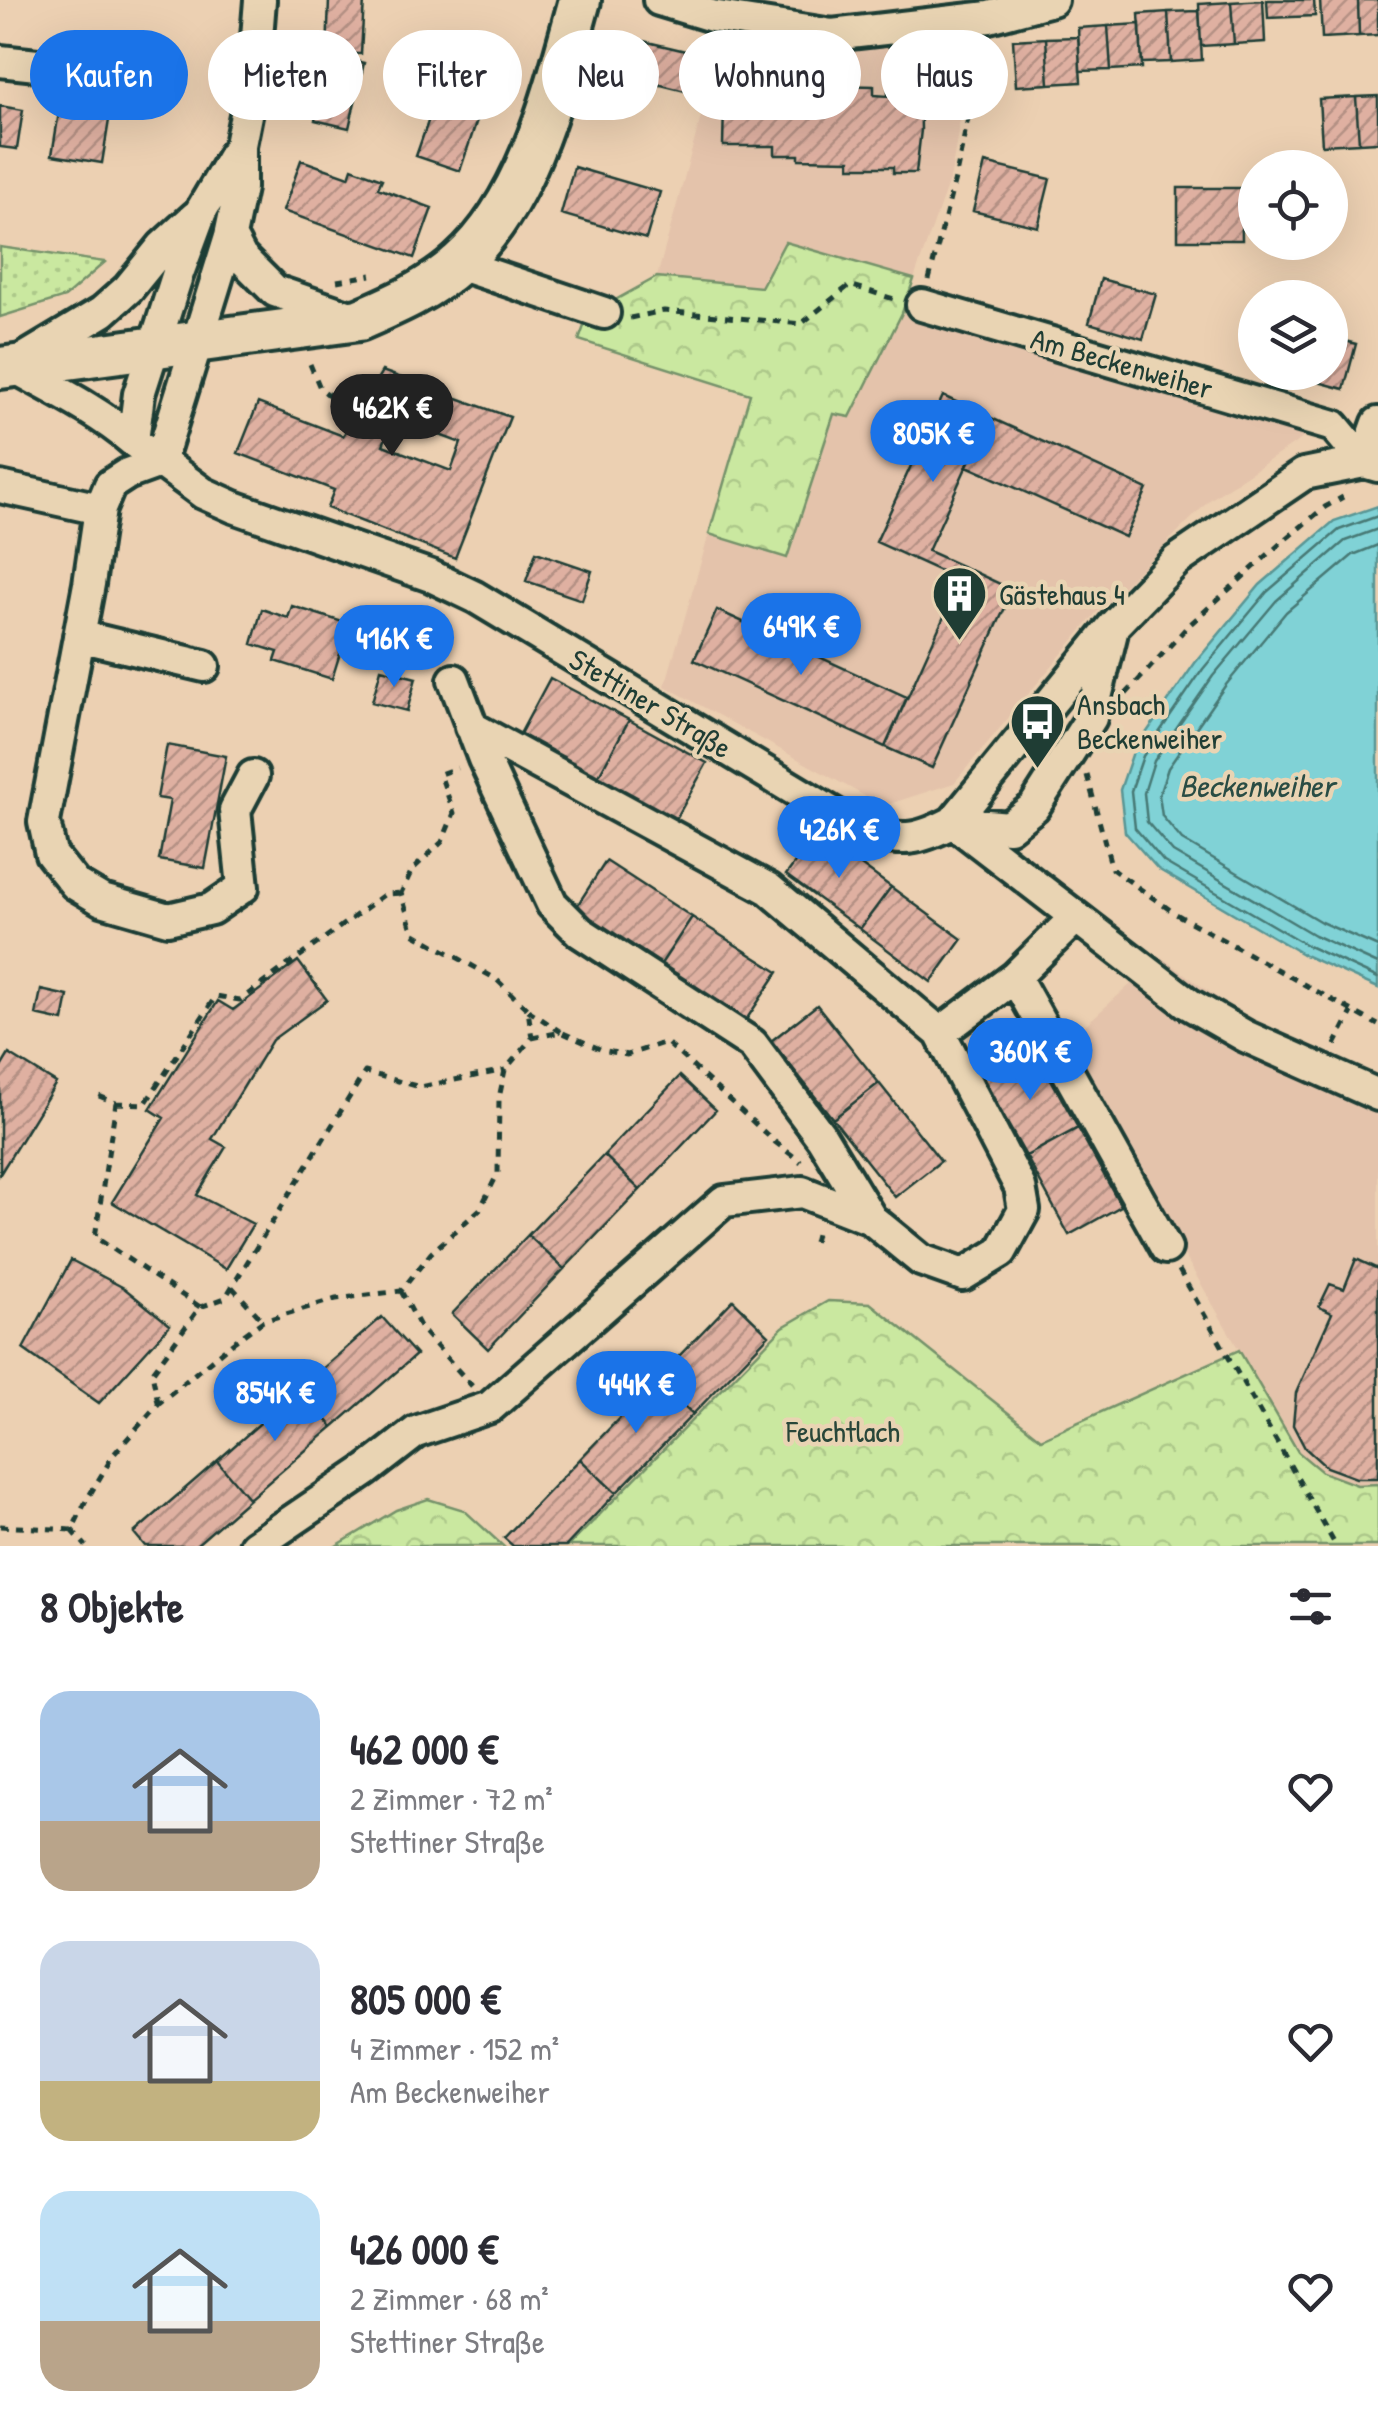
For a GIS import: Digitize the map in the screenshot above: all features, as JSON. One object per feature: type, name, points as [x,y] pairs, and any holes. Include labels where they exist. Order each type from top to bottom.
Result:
[{"type":"main road","points":[[6,367],[359,320],[429,285],[479,244],[500,216],[533,153],[580,0]]},
{"type":"street","points":[[253,776],[235,810],[242,887],[211,909],[168,919],[102,900],[75,884],[51,854],[44,822],[90,584],[100,509],[110,484],[160,462],[172,430],[230,236],[240,188],[240,144],[254,75],[260,0]]},
{"type":"street","points":[[659,0],[712,16],[832,35],[989,17],[1052,0]]},
{"type":"street","points":[[0,61],[30,64]]},
{"type":"street","points":[[133,441],[153,347],[200,211],[240,144]]},
{"type":"street","points":[[6,367],[102,312],[200,211]]},
{"type":"street","points":[[230,236],[241,257],[275,290],[359,320]]},
{"type":"street","points":[[458,264],[604,312]]},
{"type":"street","name":"Am Beckenweiher","points":[[922,304],[1334,426],[1371,464]]},
{"type":"street","name":"Stettiner Straße","points":[[6,367],[115,425],[203,493],[431,576],[475,598],[866,833],[896,839],[926,836],[953,822]]},
{"type":"street","points":[[953,822],[1114,625],[1176,561],[1304,474],[1371,464],[1378,423]]},
{"type":"street","points":[[0,487],[100,509]]},
{"type":"street","points":[[953,822],[1010,826],[1034,808],[1084,728],[1114,625]]},
{"type":"street","points":[[79,636],[204,666]]},
{"type":"street","points":[[454,680],[471,727],[552,904],[580,932],[752,1044],[822,1138],[871,1219]]},
{"type":"street","points":[[255,1546],[416,1432],[490,1407],[724,1200],[813,1187],[871,1219],[920,1260],[963,1276],[1000,1252],[1024,1210],[1020,1187],[940,1033],[768,889],[471,727]]},
{"type":"street","points":[[953,822],[1188,1004],[1245,1036],[1378,1095]]},
{"type":"street","points":[[940,1033],[1015,977],[1075,918]]},
{"type":"street","points":[[1015,977],[1166,1248]]},
{"type":"street","points":[[813,1187],[822,1138]]},
{"type":"path","points":[[604,312],[633,319],[664,312],[801,324],[850,285],[922,304],[956,175],[989,17]]},
{"type":"path","points":[[328,282],[374,274]]},
{"type":"path","points":[[310,364],[320,388],[351,413]]},
{"type":"path","points":[[1352,493],[1325,506],[1280,543],[1188,627],[1130,692],[1084,728],[1112,868],[1176,914],[1378,1026]]},
{"type":"path","points":[[440,774],[454,813],[442,842],[412,870],[401,893],[414,933],[496,979],[528,1010],[562,1032],[602,1050],[627,1055],[666,1042],[775,1142],[813,1187],[814,1242]]},
{"type":"path","points":[[98,1096],[116,1103],[145,1104],[216,996],[240,1000],[384,894],[401,893]]},
{"type":"path","points":[[528,1010],[532,1038]]},
{"type":"path","points":[[1322,1070],[1352,1012]]},
{"type":"path","points":[[72,1530],[114,1454],[159,1404],[262,1320],[336,1299],[401,1291],[431,1253],[480,1208],[498,1172],[499,1098],[505,1070],[532,1038],[562,1032]]},
{"type":"path","points":[[159,1404],[152,1373],[200,1306],[225,1298],[364,1072],[420,1086],[505,1070]]},
{"type":"path","points":[[116,1103],[95,1236],[200,1306]]},
{"type":"path","points":[[1166,1248],[1336,1546]]},
{"type":"path","points":[[232,1287],[262,1320]]},
{"type":"path","points":[[401,1291],[422,1330],[490,1407]]},
{"type":"path","points":[[0,1526],[72,1530],[86,1546]]},
{"type":"shaded area","points":[[881,48],[881,120],[960,120],[951,175],[914,279],[786,242],[761,287],[657,277],[700,120],[861,120],[861,49]]},
{"type":"shaded area","points":[[902,313],[1309,434],[1211,499],[1096,613],[954,783],[883,806],[665,686],[709,534],[788,558],[835,414],[850,417]]},
{"type":"shaded area","points":[[1161,957],[1240,1014],[1378,1075],[1378,1484],[1357,1485],[1322,1472],[1298,1452],[1063,1045]]},
{"type":"green space","points":[[785,242],[914,279],[902,313],[850,417],[834,414],[787,558],[709,534],[750,394],[579,340],[588,315],[657,277],[761,287]]},
{"type":"green space","points":[[0,247],[105,262],[65,297],[0,317]]},
{"type":"green space","name":"Feuchtlach","points":[[828,1301],[870,1303],[1041,1439],[1239,1350],[1298,1452],[1322,1472],[1357,1485],[1378,1484],[1378,1546],[569,1546],[783,1327]]},
{"type":"green space","points":[[428,1499],[464,1510],[503,1546],[336,1546],[396,1510]]},
{"type":"water","name":"Beckenweiher","points":[[1378,506],[1378,988],[1304,955],[1158,869],[1125,832],[1120,790],[1133,752],[1195,663],[1260,585],[1334,521]]},
{"type":"building","points":[[329,0],[364,0],[362,30],[328,30]]},
{"type":"building","points":[[1263,0],[1265,42],[1234,44],[1231,2]]},
{"type":"building","points":[[1267,0],[1314,0],[1315,16],[1268,18]]},
{"type":"building","points":[[1320,0],[1358,0],[1359,36],[1322,38]]},
{"type":"building","points":[[1358,0],[1378,0],[1378,35],[1359,36]]},
{"type":"building","points":[[1231,2],[1234,44],[1201,46],[1199,4]]},
{"type":"building","points":[[1199,11],[1202,60],[1171,62],[1168,12]]},
{"type":"building","points":[[1168,12],[1171,62],[1142,63],[1139,14]]},
{"type":"building","points":[[1140,24],[1142,68],[1111,70],[1108,26]]},
{"type":"building","points":[[1108,26],[1111,70],[1080,71],[1078,28]]},
{"type":"building","points":[[1078,37],[1081,82],[1049,84],[1046,38]]},
{"type":"building","points":[[1046,38],[1049,84],[1016,86],[1013,40]]},
{"type":"building","points":[[659,45],[679,49],[679,90],[659,84]]},
{"type":"building","points":[[861,86],[874,86],[874,95],[881,96],[881,120],[921,120],[916,173],[893,173],[893,167],[850,167],[850,160],[775,155],[775,146],[723,146],[724,120],[861,120]]},
{"type":"building","points":[[1378,96],[1378,142],[1359,143],[1356,97]]},
{"type":"building","points":[[1356,97],[1359,143],[1322,145],[1319,99]]},
{"type":"building","points":[[0,106],[23,110],[17,149],[0,147]]},
{"type":"building","points":[[58,120],[109,120],[102,163],[52,155]]},
{"type":"building","points":[[315,120],[351,120],[349,128]]},
{"type":"building","points":[[429,120],[477,120],[460,171],[416,156]]},
{"type":"building","points":[[301,160],[349,177],[352,168],[382,179],[378,188],[432,208],[414,258],[283,211]]},
{"type":"building","points":[[985,163],[1050,179],[1038,227],[973,211]]},
{"type":"building","points":[[574,167],[660,192],[646,239],[561,214]]},
{"type":"building","points":[[1178,188],[1238,188],[1238,240],[1178,240]]},
{"type":"building","points":[[1101,279],[1156,294],[1143,339],[1089,323]]},
{"type":"building","points":[[1348,342],[1356,344],[1348,374]]},
{"type":"building","points":[[382,371],[510,417],[455,558],[327,508],[334,490],[238,453],[258,403],[343,436]],"holes":[[[394,418],[461,443],[451,471],[383,445]]]},
{"type":"building","points":[[943,396],[989,417],[928,551],[966,568],[960,580],[876,542]]},
{"type":"building","points":[[989,417],[1147,489],[1125,537],[967,466]]},
{"type":"building","points":[[536,552],[592,571],[582,600],[526,581]]},
{"type":"building","name":"Gästehaus 4","points":[[966,568],[1013,590],[932,768],[885,747]]},
{"type":"building","points":[[292,606],[349,624],[332,679],[275,661],[278,652],[252,644],[262,609],[288,618]]},
{"type":"building","points":[[717,610],[907,697],[885,747],[694,660]]},
{"type":"building","points":[[381,669],[416,678],[407,711],[372,702]]},
{"type":"building","points":[[550,678],[629,720],[598,777],[520,734]]},
{"type":"building","points":[[629,720],[707,763],[676,819],[598,777]]},
{"type":"building","points":[[167,745],[226,756],[205,868],[159,860],[170,800],[157,798]]},
{"type":"building","points":[[817,833],[891,887],[860,929],[786,875]]},
{"type":"building","points":[[606,861],[692,917],[659,967],[573,912]]},
{"type":"building","points":[[891,887],[962,939],[931,982],[860,929]]},
{"type":"building","points":[[692,917],[778,972],[744,1023],[659,967]]},
{"type":"building","points":[[298,961],[327,1000],[272,1040],[212,1139],[226,1147],[197,1195],[253,1224],[226,1269],[112,1202],[164,1118],[150,1109],[218,1001],[233,1010]]},
{"type":"building","points":[[41,990],[68,996],[63,1021],[36,1015]]},
{"type":"building","points":[[817,1005],[879,1083],[833,1119],[771,1041]]},
{"type":"building","points":[[1034,1049],[1078,1128],[1026,1156],[982,1078]]},
{"type":"building","points":[[9,1054],[56,1083],[0,1174],[0,1069]]},
{"type":"building","points":[[680,1076],[716,1110],[640,1190],[604,1155]]},
{"type":"building","points":[[879,1083],[941,1161],[895,1197],[833,1119]]},
{"type":"building","points":[[1078,1128],[1121,1206],[1069,1235],[1026,1156]]},
{"type":"building","points":[[604,1155],[640,1190],[564,1269],[528,1235]]},
{"type":"building","points":[[528,1235],[564,1269],[488,1349],[452,1314]]},
{"type":"building","points":[[1356,1259],[1378,1269],[1378,1478],[1356,1478],[1326,1467],[1305,1448],[1293,1425],[1296,1393],[1332,1313],[1319,1307],[1330,1284],[1344,1289]]},
{"type":"building","points":[[71,1260],[124,1288],[170,1325],[99,1403],[23,1349]]},
{"type":"building","points":[[733,1300],[769,1335],[693,1414],[656,1380]]},
{"type":"building","points":[[382,1317],[416,1355],[333,1427],[299,1389]]},
{"type":"building","points":[[656,1380],[693,1414],[616,1493],[580,1459]]},
{"type":"building","points":[[299,1389],[333,1427],[249,1499],[217,1461]]},
{"type":"building","points":[[580,1459],[616,1493],[566,1546],[513,1546],[504,1538]]},
{"type":"building","points":[[217,1461],[249,1499],[195,1546],[145,1546],[134,1533]]},
{"type":"place","name":"Gästehaus 4","points":[[960,643]]},
{"type":"place","name":"Ansbach Beckenweiher","points":[[1038,770]]}]
